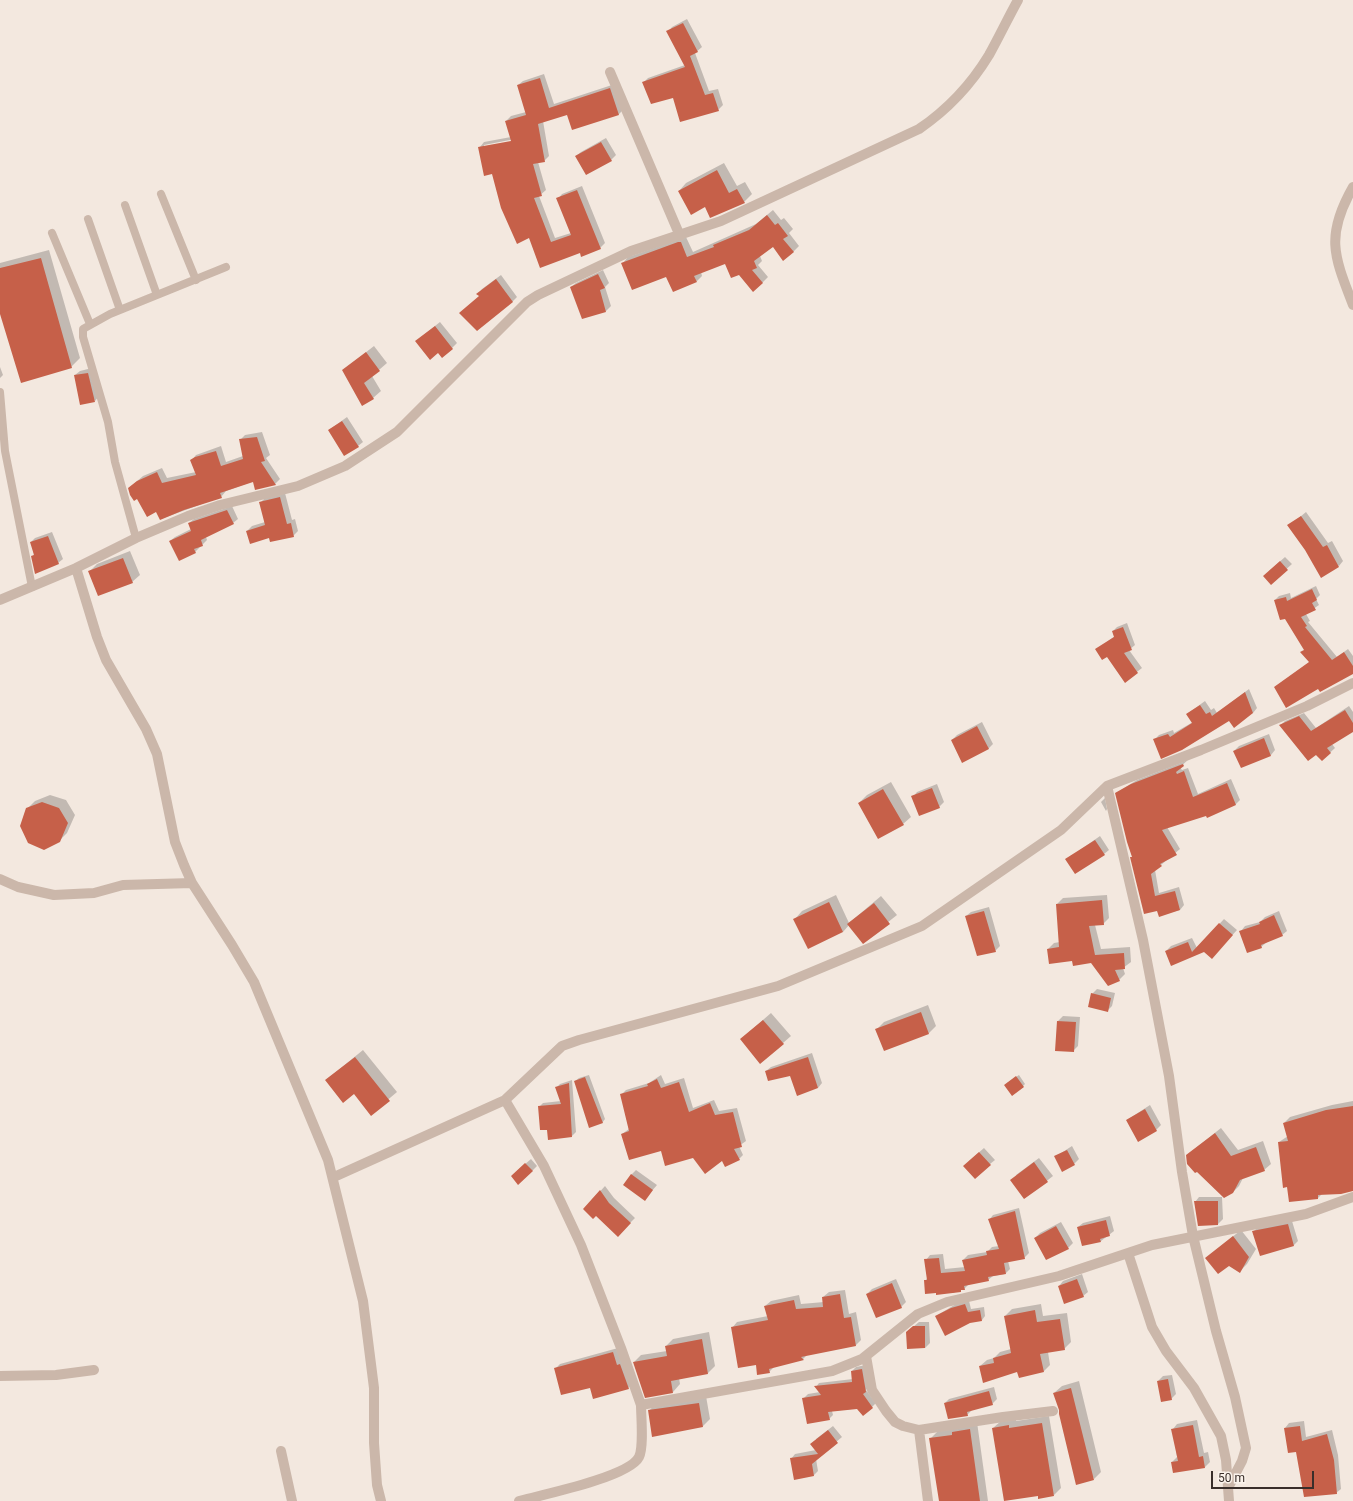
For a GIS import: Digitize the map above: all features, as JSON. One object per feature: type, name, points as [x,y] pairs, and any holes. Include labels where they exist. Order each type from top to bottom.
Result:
[{"type":"street","points":[[0,600],[76,568],[136,538],[188,516],[220,505],[298,486],[345,466],[397,432],[527,302],[585,271],[631,251],[680,236],[721,221],[919,129],[936,118],[953,101],[988,56],[1018,0]]},
{"type":"street","points":[[610,72],[680,236]]},
{"type":"street","points":[[1353,187],[1338,217],[1335,241],[1337,262],[1353,305]]},
{"type":"street","points":[[76,568],[97,637],[106,660],[146,729],[157,754],[175,842],[192,883],[221,926],[254,982],[304,1100],[334,1177],[363,1301],[374,1388],[374,1443],[381,1501]]},
{"type":"street","points":[[334,1177],[505,1100],[562,1046],[778,986],[922,926],[1062,830],[1107,786],[1201,750],[1307,706],[1353,683]]},
{"type":"street","points":[[1107,786],[1143,940],[1169,1076],[1182,1172],[1193,1236],[1216,1331],[1235,1397],[1246,1448],[1242,1462],[1229,1486]]},
{"type":"street","points":[[0,879],[18,887],[54,895],[94,893],[123,885],[192,883]]},
{"type":"street","points":[[505,1100],[544,1166],[581,1245],[621,1348],[641,1405],[642,1434],[639,1456],[633,1464],[627,1468],[602,1478],[557,1492],[518,1501]]},
{"type":"street","points":[[641,1405],[832,1371],[848,1366],[866,1356],[918,1314],[947,1302],[1059,1276],[1128,1253],[1193,1236],[1306,1214],[1353,1198]]},
{"type":"street","points":[[1128,1253],[1152,1327],[1166,1351],[1194,1388],[1220,1436],[1226,1460],[1229,1501]]},
{"type":"street","points":[[866,1356],[872,1390],[895,1422],[903,1426],[919,1430],[1002,1417],[1053,1411]]},
{"type":"street","points":[[0,1376],[56,1375],[94,1370]]},
{"type":"street","points":[[919,1430],[928,1501]]},
{"type":"street","points":[[281,1451],[292,1501]]},
{"type":"lane","points":[[161,194],[196,280]]},
{"type":"lane","points":[[125,205],[157,295]]},
{"type":"lane","points":[[88,218],[120,310]]},
{"type":"lane","points":[[52,233],[90,324]]},
{"type":"lane","points":[[136,538],[115,462],[108,422],[82,332],[83,329],[90,324],[120,310],[226,267]]},
{"type":"lane","points":[[0,392],[5,451],[32,587]]},
{"type":"building","points":[[683,23],[698,52],[690,56],[705,95],[713,93],[719,111],[680,122],[673,98],[651,104],[642,82],[685,67],[666,31]]},
{"type":"building","points":[[540,78],[549,108],[610,88],[619,115],[572,130],[567,115],[538,124],[545,162],[533,164],[542,196],[534,198],[551,242],[571,235],[556,198],[577,190],[601,249],[581,257],[580,253],[540,268],[529,238],[517,244],[501,208],[492,174],[484,176],[478,147],[511,141],[505,121],[526,115],[517,85]]},
{"type":"building","points":[[601,142],[612,161],[586,175],[575,156]]},
{"type":"building","points":[[717,170],[729,193],[737,189],[745,203],[710,218],[705,207],[691,215],[678,191]]},
{"type":"building","points":[[767,215],[775,225],[778,223],[788,236],[783,239],[794,252],[783,261],[773,247],[754,261],[757,268],[752,270],[763,283],[753,292],[739,275],[731,278],[725,264],[694,276],[697,282],[673,292],[666,277],[632,290],[621,263],[678,242],[681,242],[687,257],[714,247],[713,245],[749,230]]},
{"type":"building","points":[[41,258],[72,368],[21,383],[0,314],[0,268]]},
{"type":"building","points":[[598,274],[605,288],[600,290],[606,312],[582,319],[570,287]]},
{"type":"building","points":[[496,279],[513,302],[477,331],[459,313],[479,296],[476,294]]},
{"type":"building","points":[[435,326],[453,349],[442,358],[438,353],[430,360],[415,341]]},
{"type":"building","points":[[366,352],[380,371],[364,383],[374,399],[362,406],[342,370]]},
{"type":"building","points":[[88,373],[95,402],[80,405],[74,375]]},
{"type":"building","points":[[342,421],[359,447],[344,456],[328,430]]},
{"type":"building","points":[[257,437],[265,461],[261,462],[276,485],[255,490],[253,482],[220,493],[222,498],[184,510],[160,520],[156,512],[147,517],[137,499],[134,501],[130,495],[128,488],[137,481],[157,472],[162,483],[196,475],[190,460],[195,457],[216,451],[221,466],[243,459],[239,439]]},
{"type":"building","points":[[280,497],[287,524],[291,523],[294,537],[270,542],[269,538],[250,544],[246,531],[265,525],[259,502]]},
{"type":"building","points":[[227,510],[234,524],[201,540],[203,546],[194,549],[196,553],[179,561],[169,541],[191,531],[188,523]]},
{"type":"building","points":[[1301,516],[1323,547],[1327,545],[1339,567],[1321,578],[1305,550],[1287,525]]},
{"type":"building","points":[[48,536],[59,564],[35,574],[31,556],[34,555],[30,542]]},
{"type":"building","points":[[123,558],[133,583],[98,596],[88,571]]},
{"type":"building","points":[[1280,561],[1288,570],[1271,585],[1263,576]]},
{"type":"building","points":[[1312,589],[1317,600],[1312,603],[1316,610],[1301,617],[1307,626],[1305,627],[1332,660],[1344,652],[1353,666],[1353,674],[1320,692],[1318,689],[1286,708],[1274,687],[1309,662],[1300,652],[1304,650],[1285,619],[1280,620],[1274,600],[1286,597],[1287,601]]},
{"type":"building","points":[[1123,627],[1132,650],[1124,653],[1138,673],[1125,683],[1107,657],[1102,660],[1095,649],[1114,637],[1112,631]]},
{"type":"building","points":[[1245,692],[1253,713],[1234,728],[1229,721],[1182,750],[1161,759],[1153,739],[1168,734],[1170,737],[1192,723],[1186,714],[1200,705],[1206,714],[1210,712],[1212,716]]},
{"type":"building","points":[[1345,710],[1353,723],[1353,732],[1327,748],[1331,753],[1322,761],[1316,755],[1308,761],[1279,725],[1299,716],[1311,731]]},
{"type":"building","points":[[977,726],[989,749],[962,763],[951,740]]},
{"type":"building","points":[[1264,738],[1271,756],[1241,768],[1233,751]]},
{"type":"building","points":[[1183,764],[1184,766],[1176,772],[1177,774],[1184,771],[1193,797],[1227,783],[1236,805],[1207,818],[1206,816],[1162,830],[1177,855],[1160,864],[1162,866],[1151,874],[1155,896],[1175,891],[1180,910],[1159,917],[1157,911],[1144,914],[1130,857],[1132,857],[1115,793],[1131,784]]},
{"type":"building","points":[[932,788],[940,808],[919,816],[911,796]]},
{"type":"building","points":[[883,789],[904,825],[878,839],[858,803]]},
{"type":"building","points":[[42,802],[59,808],[68,823],[60,842],[44,850],[28,843],[20,826],[26,808]]},
{"type":"building","points":[[1095,840],[1105,855],[1075,874],[1065,859]]},
{"type":"building","points":[[1102,900],[1104,925],[1089,926],[1095,955],[1124,953],[1125,969],[1115,970],[1120,981],[1108,986],[1091,963],[1073,966],[1072,961],[1049,964],[1047,949],[1059,947],[1056,904]]},
{"type":"building","points":[[829,902],[843,932],[808,949],[793,919]]},
{"type":"building","points":[[874,903],[890,924],[863,944],[847,924]]},
{"type":"building","points":[[984,911],[996,952],[977,956],[965,916]]},
{"type":"building","points":[[1274,915],[1283,936],[1261,945],[1262,948],[1247,953],[1239,931],[1260,924],[1259,922]]},
{"type":"building","points":[[1219,923],[1233,935],[1212,959],[1204,952],[1171,966],[1165,951],[1188,942],[1192,952]]},
{"type":"building","points":[[1091,993],[1111,998],[1108,1012],[1088,1007]]},
{"type":"building","points":[[921,1012],[929,1034],[884,1051],[875,1029]]},
{"type":"building","points":[[763,1020],[784,1044],[760,1064],[740,1039]]},
{"type":"building","points":[[1057,1021],[1076,1022],[1074,1052],[1055,1051]]},
{"type":"building","points":[[355,1057],[390,1101],[371,1116],[354,1094],[343,1103],[325,1080]]},
{"type":"building","points":[[808,1057],[818,1088],[797,1096],[790,1076],[768,1081],[765,1071]]},
{"type":"building","points":[[1016,1076],[1024,1087],[1012,1096],[1004,1085]]},
{"type":"building","points":[[585,1077],[603,1123],[589,1128],[574,1081]]},
{"type":"building","points":[[657,1079],[661,1088],[679,1082],[689,1112],[710,1103],[715,1115],[733,1112],[742,1147],[734,1149],[740,1160],[725,1167],[722,1161],[705,1174],[693,1158],[665,1166],[661,1151],[629,1160],[621,1134],[629,1131],[620,1094],[648,1086],[647,1084]]},
{"type":"building","points":[[569,1083],[572,1137],[548,1140],[547,1130],[540,1130],[538,1106],[561,1104],[555,1087]]},
{"type":"building","points":[[1353,1106],[1353,1191],[1341,1194],[1318,1195],[1318,1199],[1289,1202],[1287,1187],[1283,1188],[1278,1142],[1288,1141],[1283,1123],[1326,1110]]},
{"type":"building","points":[[1145,1109],[1157,1131],[1138,1142],[1126,1120]]},
{"type":"building","points":[[1215,1133],[1231,1156],[1256,1147],[1265,1171],[1240,1180],[1233,1193],[1224,1198],[1197,1172],[1195,1173],[1187,1164],[1186,1155]]},
{"type":"building","points":[[1067,1150],[1075,1165],[1062,1172],[1054,1156]]},
{"type":"building","points":[[979,1152],[991,1165],[975,1179],[963,1166]]},
{"type":"building","points":[[1034,1162],[1048,1182],[1024,1199],[1010,1180]]},
{"type":"building","points":[[525,1163],[533,1171],[518,1185],[511,1176]]},
{"type":"building","points":[[631,1174],[653,1190],[645,1201],[623,1185]]},
{"type":"building","points":[[600,1190],[609,1203],[631,1223],[618,1237],[596,1216],[593,1219],[583,1209]]},
{"type":"building","points":[[1194,1201],[1218,1201],[1218,1225],[1198,1226]]},
{"type":"building","points":[[1015,1211],[1025,1259],[1004,1263],[1006,1274],[988,1277],[989,1281],[964,1286],[965,1290],[961,1290],[961,1292],[936,1295],[936,1293],[925,1294],[924,1280],[927,1280],[924,1259],[939,1258],[941,1273],[965,1271],[962,1260],[987,1255],[986,1251],[999,1249],[988,1219]]},
{"type":"building","points":[[1106,1220],[1110,1236],[1100,1239],[1101,1242],[1082,1246],[1077,1227]]},
{"type":"building","points":[[1288,1224],[1294,1246],[1260,1256],[1252,1231]]},
{"type":"building","points":[[1056,1226],[1069,1249],[1046,1260],[1034,1238]]},
{"type":"building","points":[[1233,1236],[1249,1257],[1240,1273],[1229,1266],[1218,1274],[1205,1258]]},
{"type":"building","points":[[1077,1279],[1084,1297],[1064,1304],[1058,1286]]},
{"type":"building","points":[[892,1283],[902,1308],[876,1318],[866,1294]]},
{"type":"building","points":[[840,1294],[844,1318],[851,1317],[856,1346],[801,1357],[804,1360],[769,1369],[770,1373],[757,1375],[756,1365],[738,1368],[731,1327],[768,1320],[764,1306],[794,1300],[796,1309],[823,1307],[822,1297]]},
{"type":"building","points":[[965,1304],[968,1312],[980,1310],[982,1321],[970,1323],[945,1336],[935,1316],[951,1308]]},
{"type":"building","points":[[1035,1310],[1037,1322],[1060,1319],[1065,1350],[1040,1354],[1044,1372],[1019,1378],[1017,1372],[983,1383],[979,1366],[994,1363],[993,1358],[1011,1353],[1004,1316]]},
{"type":"building","points":[[913,1326],[925,1326],[925,1348],[907,1349],[906,1332]]},
{"type":"building","points":[[702,1339],[708,1374],[671,1381],[673,1393],[645,1398],[633,1362],[667,1356],[665,1346]]},
{"type":"building","points":[[613,1352],[617,1365],[620,1364],[629,1389],[593,1399],[590,1388],[561,1395],[554,1368]]},
{"type":"building","points":[[862,1369],[866,1392],[863,1394],[873,1408],[863,1416],[857,1409],[828,1412],[830,1420],[807,1424],[802,1398],[821,1395],[814,1386],[852,1382],[851,1371]]},
{"type":"building","points":[[1168,1379],[1172,1400],[1161,1402],[1157,1381]]},
{"type":"building","points":[[1071,1388],[1094,1480],[1076,1485],[1059,1410],[1053,1393]]},
{"type":"building","points":[[989,1391],[993,1405],[967,1412],[968,1416],[948,1419],[944,1403]]},
{"type":"building","points":[[699,1403],[703,1427],[652,1437],[648,1410]]},
{"type":"building","points":[[1042,1423],[1054,1496],[1038,1499],[1038,1496],[1004,1501],[992,1428],[1009,1425],[1009,1428]]},
{"type":"building","points":[[1193,1425],[1199,1457],[1203,1456],[1205,1468],[1173,1473],[1171,1462],[1178,1461],[1171,1429]]},
{"type":"building","points":[[1300,1426],[1302,1441],[1327,1434],[1334,1460],[1337,1494],[1304,1497],[1296,1452],[1288,1453],[1284,1428]]},
{"type":"building","points":[[970,1429],[980,1501],[939,1501],[929,1438],[952,1435],[952,1432]]},
{"type":"building","points":[[828,1430],[838,1443],[812,1464],[814,1476],[794,1480],[790,1458],[818,1454],[810,1444]]}]
